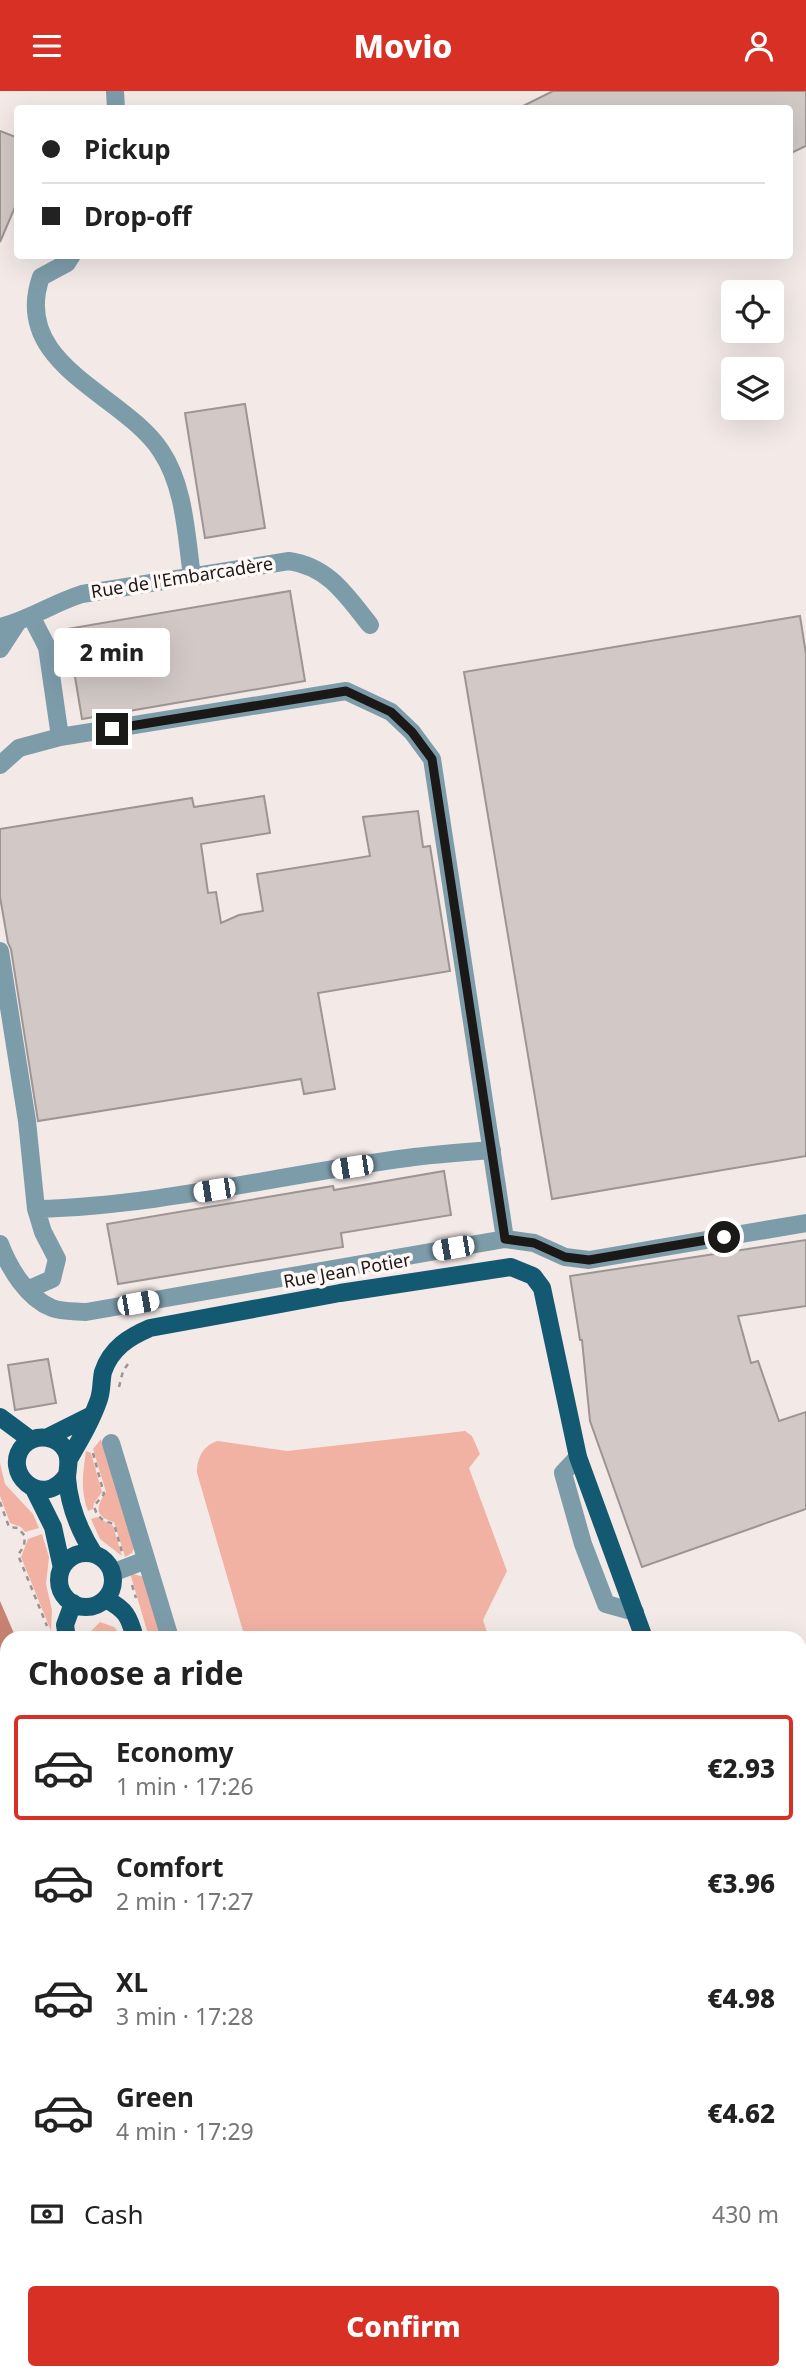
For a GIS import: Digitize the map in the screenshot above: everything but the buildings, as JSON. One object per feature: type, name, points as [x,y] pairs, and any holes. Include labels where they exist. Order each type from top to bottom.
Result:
[{"type":"main road","name":"Rue Jean Potier","points":[[68,1467],[99,1398],[103,1374],[110,1357],[128,1338],[150,1328],[340,1293],[511,1267],[522,1269],[533,1276],[542,1288],[578,1457],[642,1631]]},
{"type":"main road","points":[[68,1467],[57,1486],[34,1489],[27,1485],[18,1473],[17,1457],[33,1442],[92,1415]]},
{"type":"main road","points":[[0,1419],[33,1442],[62,1445],[68,1467],[71,1499],[83,1536],[94,1555]]},
{"type":"main road","points":[[34,1489],[53,1527],[62,1568],[62,1592],[73,1604],[89,1607],[106,1599],[120,1570],[94,1555],[76,1555],[62,1568]]},
{"type":"main road","points":[[106,1599],[124,1611],[130,1619],[133,1631]]},
{"type":"main road","points":[[66,1631],[65,1625],[73,1604]]},
{"type":"street","points":[[70,259],[41,277],[36,291],[36,307],[44,339],[74,375],[150,436],[172,470],[180,498],[192,576]]},
{"type":"street","name":"Rue de l'Embarcadère","points":[[16,622],[82,594],[275,562],[303,563],[313,567],[335,582],[370,625]]},
{"type":"street","points":[[0,649],[16,622],[47,647],[60,737]]},
{"type":"street","points":[[0,765],[19,748],[60,737],[346,691],[391,712],[412,732],[432,759],[505,1239]]},
{"type":"street","points":[[0,951],[27,1121],[36,1209],[43,1232],[57,1259],[52,1279],[27,1290]]},
{"type":"street","points":[[36,1209],[79,1208],[159,1199],[407,1158],[492,1150]]},
{"type":"street","points":[[0,1244],[6,1260],[27,1290],[52,1308],[86,1312],[505,1239],[534,1243],[565,1257],[589,1260],[806,1223]]},
{"type":"street","points":[[111,1443],[168,1631]]},
{"type":"street","points":[[120,1570],[146,1560]]},
{"type":"path","points":[[117,1397],[123,1371],[132,1359]]},
{"type":"path","points":[[92,1447],[104,1494],[94,1506],[96,1513],[105,1522],[114,1524],[120,1570],[138,1603]]},
{"type":"path","points":[[0,1502],[9,1527],[18,1528],[25,1536],[24,1546],[18,1555],[47,1626]]},
{"type":"shaded area","points":[[465,1431],[472,1436],[480,1454],[469,1468],[507,1571],[483,1620],[487,1631],[243,1631],[197,1473],[198,1462],[205,1449],[218,1441],[287,1451]]},
{"type":"shaded area","points":[[101,1439],[134,1548],[132,1553],[125,1557],[114,1522],[103,1517],[99,1510],[106,1492],[93,1449]]},
{"type":"shaded area","points":[[86,1451],[91,1453],[102,1492],[93,1509],[88,1511],[83,1489]]},
{"type":"shaded area","points":[[0,1463],[5,1484],[33,1514],[39,1528],[25,1532],[21,1527],[10,1523],[0,1496]]},
{"type":"shaded area","points":[[97,1517],[113,1526],[122,1556],[100,1539],[91,1519]]},
{"type":"shaded area","points":[[42,1534],[49,1557],[46,1584],[52,1610],[51,1631],[21,1557],[28,1539]]},
{"type":"shaded area","points":[[130,1573],[144,1577],[162,1631],[147,1631]]},
{"type":"shaded area","points":[[0,1601],[13,1631],[0,1631]]},
{"type":"shaded area","points":[[100,1622],[118,1631],[91,1631]]},
{"type":"route","points":[[112,729],[346,691],[391,712],[412,732],[432,759],[505,1239],[534,1243],[565,1257],[589,1260],[724,1237]]}]
